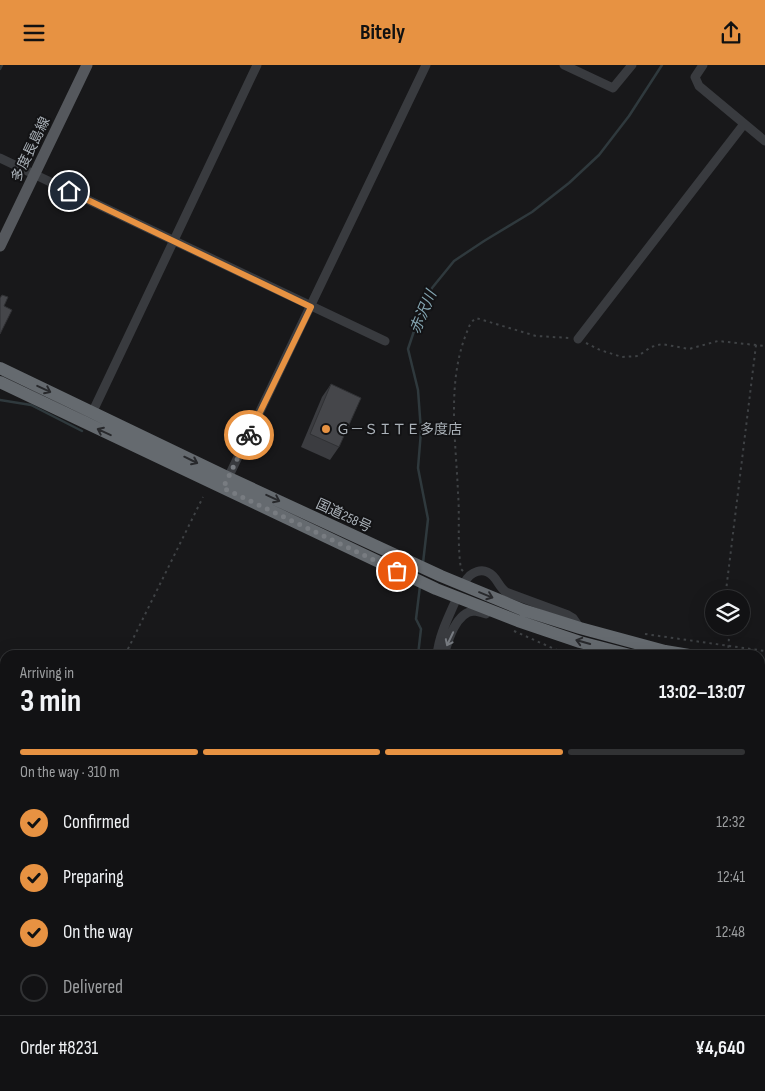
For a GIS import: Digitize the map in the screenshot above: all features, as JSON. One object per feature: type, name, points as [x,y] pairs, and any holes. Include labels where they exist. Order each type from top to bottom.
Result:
[{"type":"highway","name":"国道258号","points":[[0,368],[93,411],[226,483],[413,578],[515,626],[611,650]]},
{"type":"highway","name":"国道258号","points":[[0,382],[226,483],[418,565],[441,577],[523,610],[661,650]]},
{"type":"main road","name":"多度長島線","points":[[0,246],[87,65]]},
{"type":"street","points":[[93,411],[257,65]]},
{"type":"street","points":[[226,483],[426,65]]},
{"type":"street","points":[[564,65],[613,88],[632,65]]},
{"type":"street","points":[[703,65],[695,77],[699,86],[765,141]]},
{"type":"street","points":[[578,339],[744,124]]},
{"type":"street","points":[[0,158],[385,341]]},
{"type":"street","points":[[467,579],[476,572],[488,573],[493,576],[506,592],[568,615],[573,618],[580,628]]},
{"type":"street","points":[[438,650],[443,629],[456,602]]},
{"type":"street","points":[[446,650],[458,621],[470,612],[476,611],[515,626]]},
{"type":"path","points":[[467,579],[461,569],[459,556],[455,384],[459,358],[471,321],[476,318],[536,336],[578,339],[600,350],[622,357],[638,356],[651,347],[662,344],[689,349],[718,341],[765,346]]},
{"type":"path","points":[[726,590],[756,345]]},
{"type":"path","points":[[127,650],[202,497]]},
{"type":"path","points":[[515,626],[559,650]]},
{"type":"path","points":[[644,634],[756,650]]},
{"type":"path","points":[[728,635],[729,650]]},
{"type":"building","points":[[2,295],[8,297],[4,306],[12,310],[0,334],[0,298]]},
{"type":"building","name":"Ｇ－ＳＩＴＥ多度店","points":[[331,384],[361,398],[339,447],[310,434]]},
{"type":"waterway","points":[[0,69],[2,65]]},
{"type":"waterway","name":"赤沢川","points":[[423,563],[428,519],[418,468],[421,431],[418,390],[408,349],[418,319],[432,288],[454,261],[532,212],[569,183],[599,155],[629,116],[662,65]]},
{"type":"waterway","points":[[0,400],[31,405],[82,431]]},
{"type":"waterway","name":"赤沢川","points":[[419,650],[421,629],[416,619],[420,586]]},
{"type":"way so far","points":[[249,435],[223,488],[397,571]]},
{"type":"place","name":"Ｇ－ＳＩＴＥ多度店","points":[[326,429]]},
{"type":"route","points":[[69,191],[311,307],[249,435]]}]
